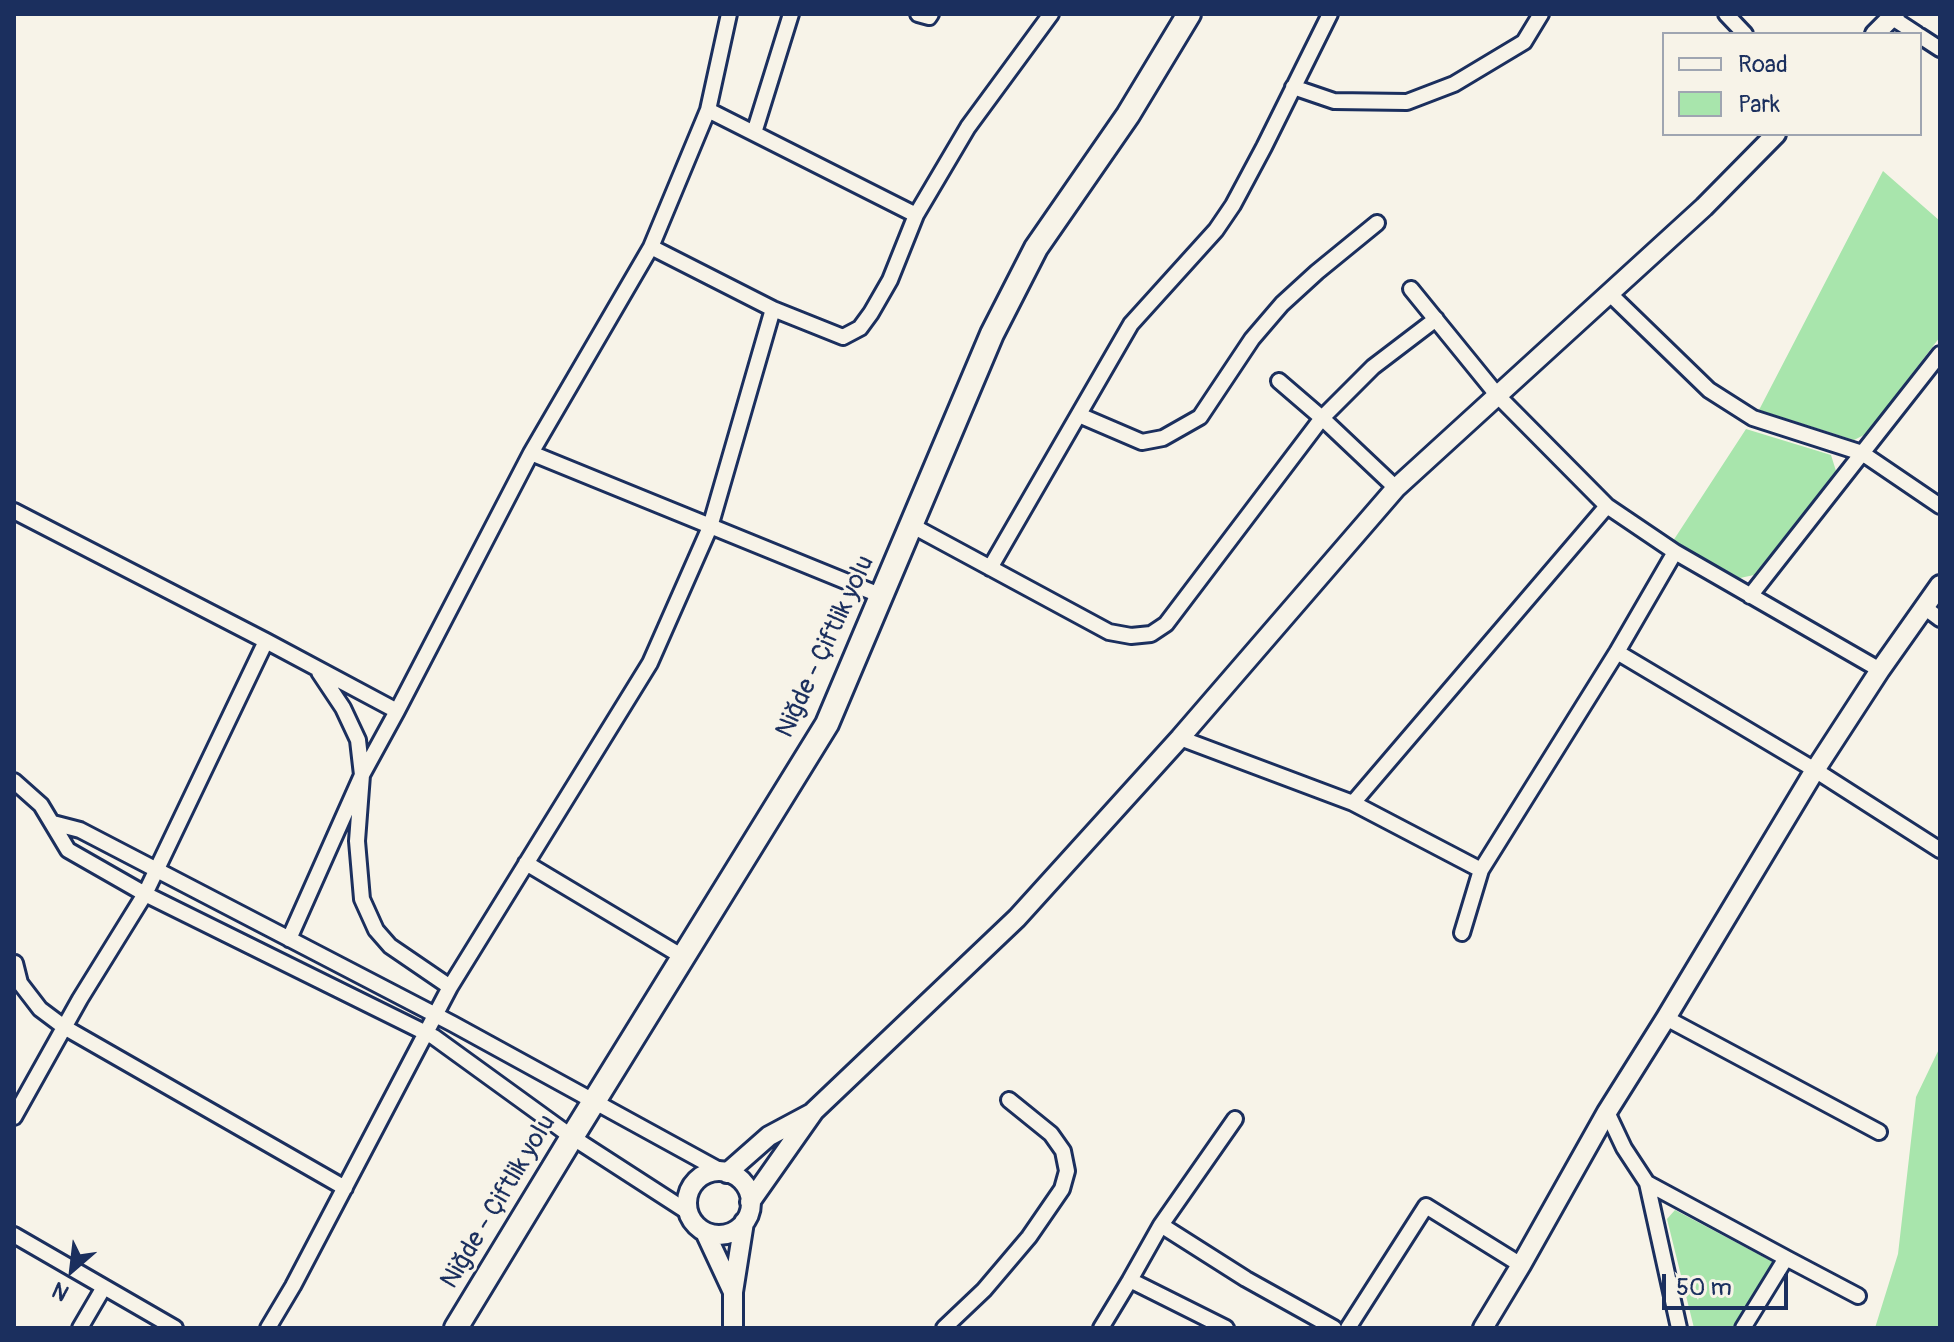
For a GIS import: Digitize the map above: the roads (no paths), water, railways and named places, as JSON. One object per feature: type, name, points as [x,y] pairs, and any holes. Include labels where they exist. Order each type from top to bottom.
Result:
[{"type":"main road","name":"Niğde - Çiftlik yolu","points":[[456,1328],[827,724],[992,334],[1036,248],[1128,115],[1189,14]]},
{"type":"street","points":[[289,939],[362,775],[531,453],[651,247],[708,110],[729,14]]},
{"type":"street","points":[[754,133],[791,14]]},
{"type":"street","points":[[918,14],[929,17],[931,14]]},
{"type":"street","points":[[651,247],[773,309],[843,337],[860,328],[890,280],[916,215],[968,127],[1051,14]]},
{"type":"street","points":[[990,568],[1131,324],[1216,230],[1264,147],[1330,14]]},
{"type":"street","points":[[1293,87],[1334,101],[1407,102],[1454,84],[1524,42],[1541,14]]},
{"type":"street","points":[[1726,14],[1743,32]]},
{"type":"street","points":[[1877,32],[1893,16],[1914,32]]},
{"type":"street","points":[[1922,38],[1940,49]]},
{"type":"street","points":[[708,110],[916,215]]},
{"type":"street","points":[[750,1202],[814,1111],[1017,918],[1180,738],[1396,488],[1704,207],[1774,136]]},
{"type":"street","points":[[1079,415],[1142,442],[1163,438],[1200,417],[1252,339],[1282,304],[1377,223]]},
{"type":"street","points":[[1411,289],[1498,396],[1607,506],[1675,552],[1880,670]]},
{"type":"street","points":[[1610,294],[1709,390],[1753,418],[1862,453],[1940,506]]},
{"type":"street","points":[[268,1328],[450,987],[650,663],[710,527],[773,309]]},
{"type":"street","points":[[911,525],[1109,632],[1131,636],[1151,634],[1166,624],[1322,418],[1373,367],[1436,319]]},
{"type":"street","points":[[1750,596],[1940,354]]},
{"type":"street","points":[[1279,381],[1396,488]]},
{"type":"street","points":[[531,453],[882,596]]},
{"type":"street","points":[[1353,803],[1607,506]]},
{"type":"street","points":[[14,511],[397,711]]},
{"type":"street","points":[[1462,933],[1481,870],[1617,652],[1675,552]]},
{"type":"street","points":[[1483,1328],[1607,1112],[1815,770],[1940,585]]},
{"type":"street","points":[[1924,607],[1940,619]]},
{"type":"street","points":[[14,1117],[64,1027],[145,894],[266,641]]},
{"type":"street","points":[[1617,652],[1815,770],[1940,850]]},
{"type":"street","points":[[316,668],[352,723],[358,740],[362,775],[357,841],[362,899],[376,930],[390,946],[450,987]]},
{"type":"street","points":[[1180,738],[1353,803],[1481,870]]},
{"type":"street","points":[[14,781],[41,805],[68,850],[145,894],[427,1034],[572,1137],[688,1212]]},
{"type":"street","points":[[53,823],[80,830],[436,1015],[741,1180],[750,1202],[744,1222],[730,1233],[719,1235],[705,1232]]},
{"type":"street","points":[[526,863],[683,957]]},
{"type":"street","points":[[15,963],[20,983],[40,1009],[64,1027],[345,1188]]},
{"type":"street","points":[[1666,1018],[1879,1132]]},
{"type":"street","points":[[944,1328],[984,1290],[1029,1237],[1062,1189],[1067,1171],[1063,1151],[1051,1134],[1009,1100]]},
{"type":"street","points":[[733,1292],[705,1232],[692,1221],[688,1212],[689,1192],[702,1176],[724,1172],[769,1136],[814,1111]]},
{"type":"street","points":[[1607,1112],[1624,1148],[1647,1183],[1679,1328]]},
{"type":"street","points":[[1101,1328],[1161,1225],[1235,1119]]},
{"type":"street","points":[[1647,1183],[1858,1296]]},
{"type":"street","points":[[1348,1328],[1426,1206],[1521,1265]]},
{"type":"street","points":[[733,1328],[733,1292],[744,1222]]},
{"type":"street","points":[[1161,1225],[1246,1279],[1334,1328]]},
{"type":"street","points":[[14,1235],[175,1328]]},
{"type":"street","points":[[1743,1328],[1786,1258]]},
{"type":"street","points":[[1130,1280],[1226,1328]]},
{"type":"street","points":[[80,1328],[104,1287]]}]
